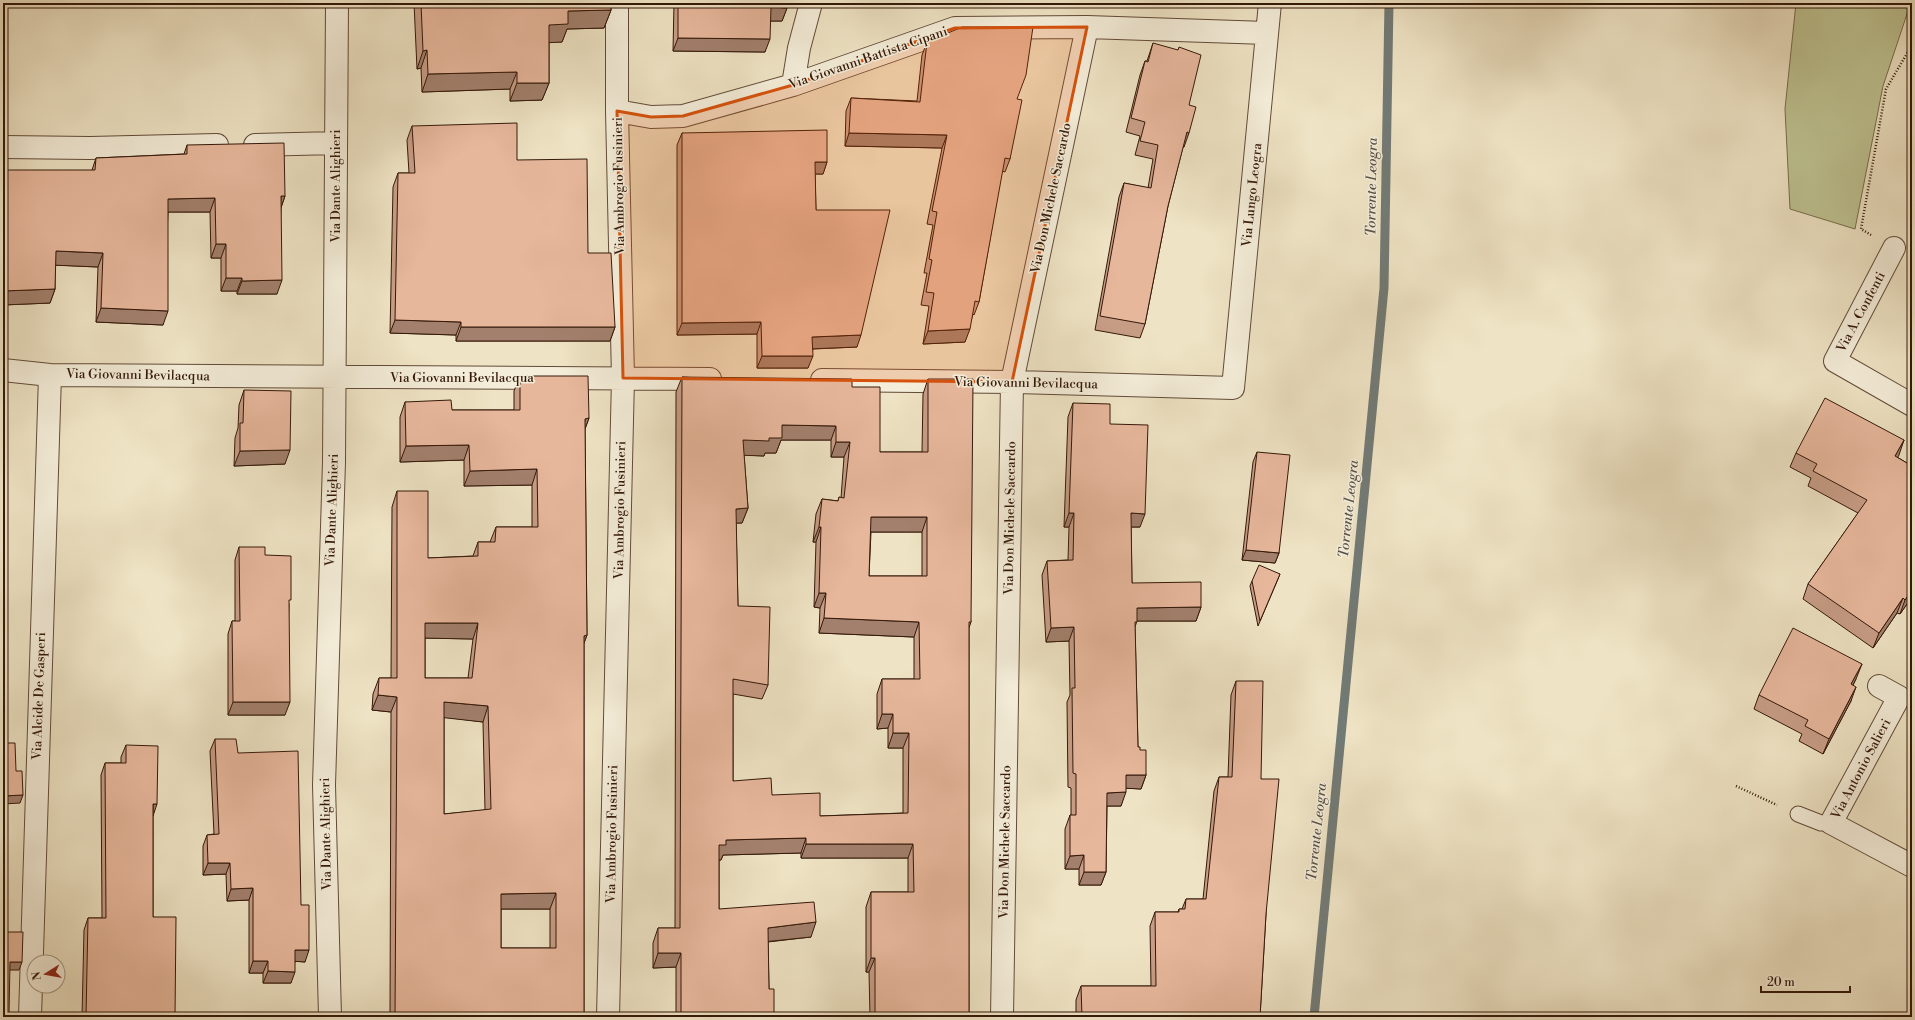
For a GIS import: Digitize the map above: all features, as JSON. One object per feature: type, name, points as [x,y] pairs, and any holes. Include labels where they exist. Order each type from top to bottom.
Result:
[{"type":"street","name":"Via Dante Alighieri","points":[[330,1017],[324,785],[334,377],[337,3]]},
{"type":"street","name":"Via Ambrogio Fusinieri","points":[[608,1017],[623,378],[617,110],[617,3]]},
{"type":"street","points":[[793,85],[799,48],[810,3]]},
{"type":"street","name":"Via Lungo Leogra","points":[[1233,388],[1270,3]]},
{"type":"street","name":"Via Giovanni Battista Cipani","points":[[617,110],[651,117],[683,116],[793,85],[955,28],[1087,27],[1267,33]]},
{"type":"street","name":"Via Don Michele Saccardo","points":[[1002,1017],[1012,382],[1087,27]]},
{"type":"street","points":[[3,147],[90,148],[336,143]]},
{"type":"street","name":"Via A. Confenti","points":[[1894,248],[1835,361],[1912,405]]},
{"type":"street","name":"Via Giovanni Bevilacqua","points":[[3,370],[50,375],[734,379]]},
{"type":"street","name":"Via Alcide De Gasperi","points":[[30,1017],[50,375]]},
{"type":"street","name":"Via Giovanni Bevilacqua","points":[[805,380],[1012,382],[1233,388]]},
{"type":"street","name":"Via Antonio Salieri","points":[[1879,686],[1899,697],[1831,823],[1912,866]]},
{"type":"lane","points":[[1798,814],[1821,824],[1831,823]]},
{"type":"path","points":[[1894,248],[1861,229],[1886,89],[1912,45]]},
{"type":"path","points":[[1736,786],[1798,814]]},
{"type":"highlighted area","points":[[1087,27],[1012,382],[623,378],[617,111],[651,117],[683,116],[793,85],[955,28]]},
{"type":"green space","points":[[1796,3],[1900,3],[1909,8],[1883,86],[1855,229],[1790,209],[1785,109]]},
{"type":"building","points":[[421,3],[611,3],[611,10],[568,11],[568,24],[549,25],[549,83],[517,83],[517,72],[428,74],[427,50],[423,51]]},
{"type":"building","points":[[678,3],[787,3],[787,8],[771,7],[770,39],[678,38]]},
{"type":"building","points":[[962,27],[1033,27],[1026,75],[1017,99],[1022,100],[1010,159],[1005,158],[979,302],[975,301],[970,329],[928,331],[934,293],[926,292],[932,260],[929,259],[937,212],[932,211],[947,135],[849,133],[851,98],[920,102],[927,42]]},
{"type":"building","points":[[1153,43],[1178,50],[1179,47],[1201,55],[1189,105],[1196,107],[1189,133],[1187,132],[1168,206],[1145,324],[1100,316],[1124,183],[1151,188],[1158,145],[1140,141],[1145,122],[1131,118],[1145,61],[1148,62]]},
{"type":"building","points":[[517,123],[517,160],[587,159],[588,253],[611,253],[615,327],[461,327],[461,322],[395,320],[398,173],[415,173],[412,126]]},
{"type":"building","points":[[827,130],[827,162],[815,162],[816,210],[890,210],[861,335],[812,337],[813,356],[762,356],[761,322],[682,323],[682,133]]},
{"type":"building","points":[[284,143],[285,196],[281,196],[282,280],[242,281],[242,278],[226,278],[226,244],[216,244],[215,198],[168,199],[168,311],[101,308],[103,253],[56,251],[55,289],[3,291],[3,170],[95,170],[96,158],[187,154],[187,145]]},
{"type":"building","points":[[520,376],[588,376],[589,418],[585,419],[587,635],[584,636],[584,1017],[395,1017],[397,697],[378,695],[379,678],[397,678],[397,491],[428,491],[428,558],[478,556],[478,542],[495,542],[496,527],[538,527],[537,469],[470,471],[469,445],[406,446],[405,402],[451,400],[452,410],[520,410]],"holes":[[[425,623],[478,623],[472,678],[425,678]],[[444,702],[488,706],[491,809],[444,814]],[[556,893],[556,948],[501,948],[501,894]]]},
{"type":"building","points":[[682,377],[852,379],[852,387],[880,387],[880,452],[928,452],[928,379],[973,379],[971,622],[969,622],[969,1017],[875,1016],[875,958],[871,958],[871,892],[914,892],[913,844],[806,844],[806,838],[726,840],[726,845],[719,845],[719,909],[814,902],[816,922],[768,928],[769,989],[774,989],[774,1017],[681,1017],[681,953],[658,953],[658,928],[680,928]],"holes":[[[782,425],[836,426],[836,442],[850,442],[844,498],[839,497],[838,501],[822,499],[819,527],[821,527],[819,593],[826,593],[824,618],[919,622],[920,679],[882,679],[882,714],[893,714],[893,733],[909,733],[908,813],[820,816],[820,793],[772,795],[771,778],[733,781],[733,679],[768,685],[770,607],[738,606],[736,509],[748,508],[743,440],[769,441],[769,438],[782,438]],[[871,517],[927,517],[927,576],[869,576]]]},
{"type":"building","points":[[244,390],[291,391],[290,450],[240,451],[240,423],[243,423]]},
{"type":"building","points":[[1825,398],[1904,440],[1895,456],[1912,466],[1912,590],[1905,600],[1903,598],[1879,633],[1808,584],[1867,500],[1813,471],[1817,464],[1796,453]]},
{"type":"building","points":[[1073,403],[1110,404],[1110,424],[1148,425],[1145,514],[1131,513],[1132,583],[1201,582],[1201,607],[1137,608],[1137,622],[1135,622],[1138,747],[1140,747],[1140,750],[1146,750],[1146,775],[1126,775],[1126,792],[1107,793],[1106,872],[1084,872],[1084,855],[1070,856],[1070,815],[1076,815],[1076,774],[1073,773],[1072,688],[1075,688],[1074,627],[1051,628],[1047,561],[1073,560],[1074,513],[1069,513]]},
{"type":"building","points":[[1257,452],[1290,455],[1279,553],[1246,550]]},
{"type":"building","points":[[239,547],[265,547],[265,555],[291,556],[291,600],[289,600],[290,702],[233,702],[232,621],[240,621]]},
{"type":"building","points":[[1259,565],[1280,574],[1260,621],[1252,581]]},
{"type":"building","points":[[1793,628],[1862,664],[1851,684],[1856,687],[1829,739],[1805,726],[1808,720],[1759,695]]},
{"type":"building","points":[[1236,681],[1263,681],[1261,779],[1279,779],[1266,914],[1260,1017],[1082,1017],[1081,986],[1156,986],[1155,912],[1179,912],[1179,909],[1185,909],[1186,899],[1206,899],[1219,777],[1232,777]]},
{"type":"building","points":[[215,739],[236,739],[238,753],[298,751],[301,905],[309,905],[309,950],[295,950],[295,972],[268,971],[268,961],[253,961],[253,888],[231,889],[230,863],[208,863],[207,835],[219,834]]},
{"type":"building","points":[[3,743],[15,743],[16,771],[22,771],[23,795],[3,796]]},
{"type":"building","points":[[126,745],[158,746],[157,804],[153,804],[153,917],[176,917],[175,1017],[86,1017],[88,918],[106,918],[105,763],[126,763]]},
{"type":"building","points":[[3,932],[23,932],[22,962],[10,962],[9,1014],[12,1015],[12,1017],[3,1017]]},
{"type":"building","points":[[249,1013],[293,1016],[248,1017]]},
{"type":"waterway","name":"Torrente Leogra","points":[[1314,1017],[1384,288],[1389,3]]}]
